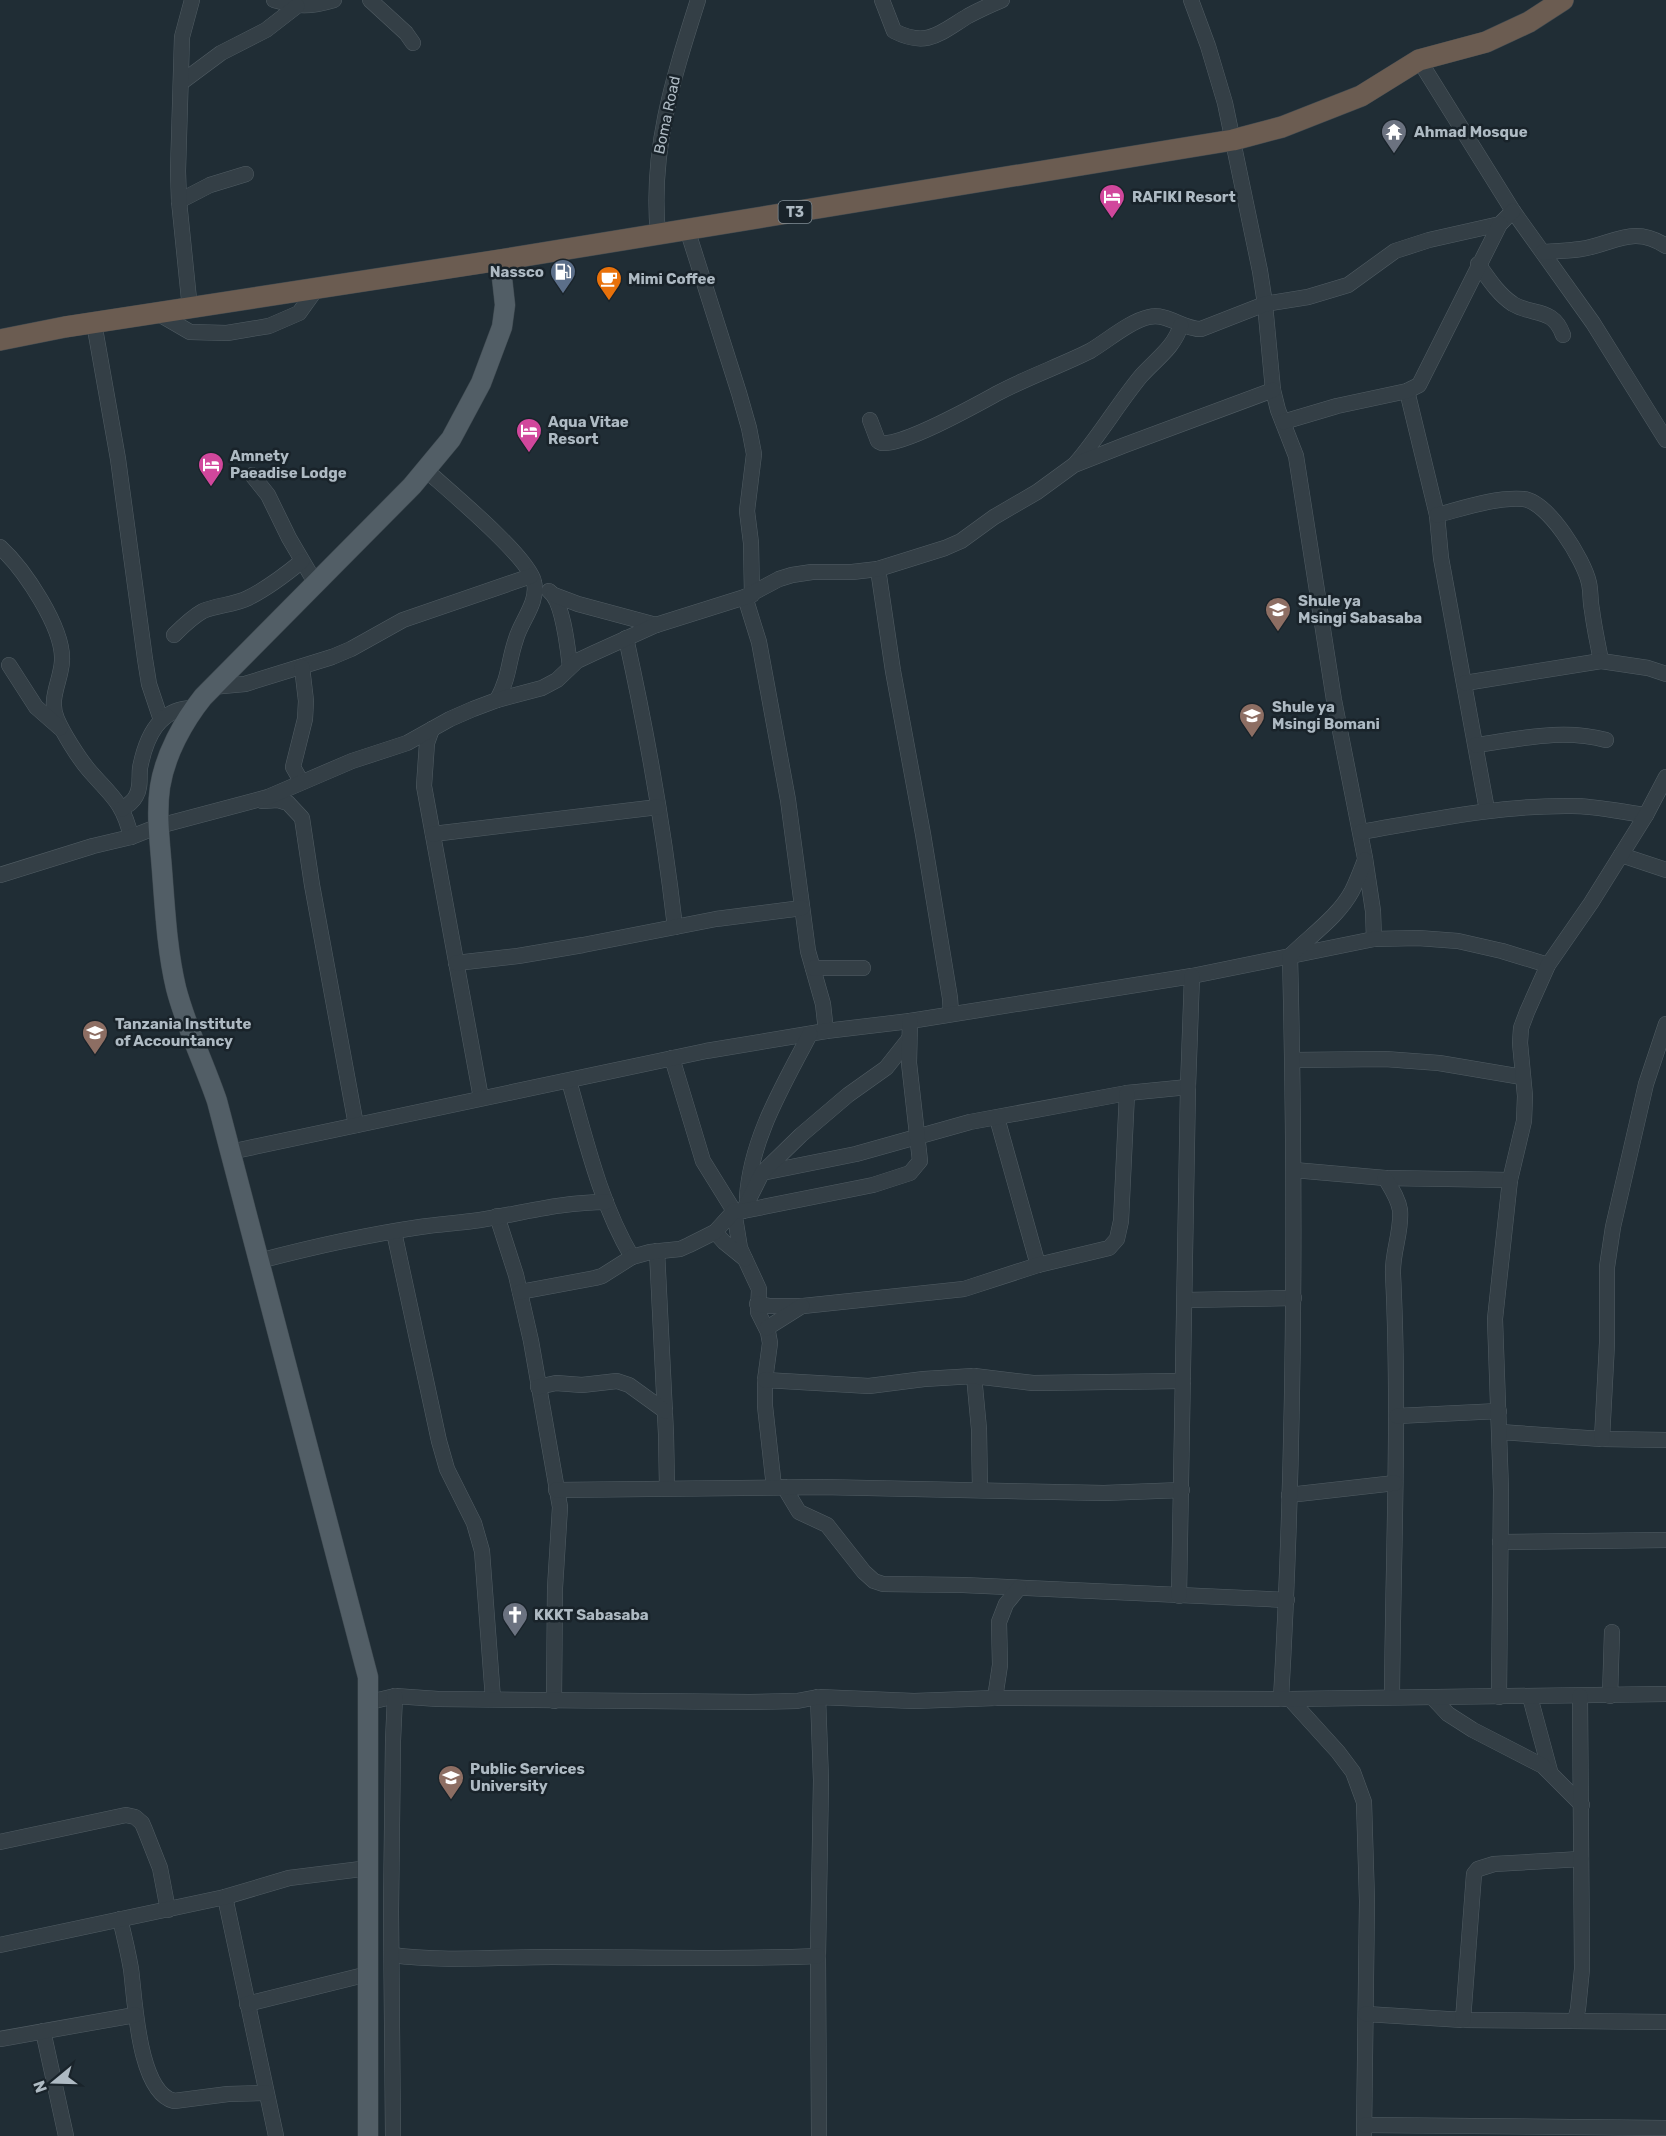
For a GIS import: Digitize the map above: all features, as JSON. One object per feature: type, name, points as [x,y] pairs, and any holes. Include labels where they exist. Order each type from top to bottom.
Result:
[{"type":"highway","name":"T3","points":[[0,340],[31,333],[500,260],[1233,140],[1298,121],[1361,96],[1419,60],[1486,42],[1529,22],[1563,0]]},
{"type":"main road","points":[[368,2136],[370,1702],[366,1663],[217,1101],[176,988],[167,925],[159,826],[160,788],[167,763],[184,725],[212,687],[412,486],[451,439],[481,383],[502,327],[505,305],[500,260]]},
{"type":"street","points":[[190,309],[178,171],[182,37],[192,0]]},
{"type":"street","points":[[274,0],[307,7],[334,0]]},
{"type":"street","points":[[370,0],[406,33],[413,43]]},
{"type":"street","name":"Boma Road","points":[[658,234],[655,202],[664,116],[698,0]]},
{"type":"street","points":[[882,0],[894,31],[917,40],[944,32],[968,16],[1002,0]]},
{"type":"street","points":[[1191,0],[1221,92],[1233,140],[1266,304],[1273,390],[1296,456],[1334,700],[1361,832],[1373,911],[1374,939]]},
{"type":"street","points":[[182,82],[221,53],[266,30],[297,6]]},
{"type":"street","points":[[1419,60],[1514,212],[1593,323],[1666,440]]},
{"type":"street","points":[[179,201],[210,185],[246,174]]},
{"type":"street","points":[[1283,422],[1337,406],[1407,391],[1419,385],[1425,377],[1478,264],[1500,224],[1514,212]]},
{"type":"street","points":[[870,420],[878,441],[882,443],[903,439],[973,408],[998,393],[1088,351],[1149,317],[1164,316],[1192,329],[1201,329],[1266,304],[1308,297],[1348,285],[1395,251],[1410,245],[1500,224]]},
{"type":"street","points":[[687,229],[739,393],[754,454],[747,511],[751,543],[748,596],[759,642],[786,790],[808,951],[823,1004],[826,1031]]},
{"type":"street","points":[[1543,252],[1582,249],[1621,237],[1636,235],[1649,237],[1666,246]]},
{"type":"street","points":[[1478,264],[1497,290],[1509,301],[1553,318],[1563,335]]},
{"type":"street","points":[[159,314],[190,332],[227,333],[269,326],[299,313],[317,288]]},
{"type":"street","points":[[94,323],[118,459],[149,684],[161,720]]},
{"type":"street","points":[[0,875],[244,801],[268,797],[352,761],[407,743],[450,719],[497,700],[542,688],[567,673],[570,667],[583,658],[626,638],[656,625],[748,596],[779,579],[792,575],[878,569],[961,541],[1074,465],[1094,442],[1140,378],[1174,343],[1181,325]]},
{"type":"street","points":[[1074,465],[1273,390]]},
{"type":"street","points":[[1407,391],[1437,515],[1441,558],[1487,810]]},
{"type":"street","points":[[426,470],[501,538],[533,579],[554,595],[656,625]]},
{"type":"street","points":[[252,475],[268,495],[316,584]]},
{"type":"street","points":[[1437,515],[1495,501],[1524,499],[1542,507],[1558,525],[1584,568],[1589,582],[1601,660]]},
{"type":"street","points":[[0,547],[34,588],[60,640],[62,661],[54,705],[56,715],[87,767],[122,809],[131,837]]},
{"type":"street","points":[[174,635],[194,616],[205,610],[234,604],[249,598],[280,579],[302,561]]},
{"type":"street","points":[[878,569],[951,1014]]},
{"type":"street","points":[[212,687],[245,684],[302,667],[351,649],[403,620],[533,579]]},
{"type":"street","points":[[497,700],[507,679],[515,640],[534,595],[533,579]]},
{"type":"street","points":[[554,595],[565,629],[570,667]]},
{"type":"street","points":[[626,638],[658,807],[675,927]]},
{"type":"street","points":[[1465,683],[1601,660],[1648,668],[1666,674]]},
{"type":"street","points":[[9,665],[36,708],[63,730]]},
{"type":"street","points":[[301,781],[293,767],[305,719],[306,701],[302,667]]},
{"type":"street","points":[[122,809],[136,797],[139,790],[140,770],[149,738],[161,720],[179,708],[195,708]]},
{"type":"street","points":[[432,729],[427,743],[424,786],[481,1098]]},
{"type":"street","points":[[1476,745],[1562,733],[1606,740]]},
{"type":"street","points":[[1498,1697],[1500,1432],[1495,1319],[1510,1180],[1524,1121],[1525,1096],[1522,1077],[1521,1028],[1548,965],[1591,903],[1646,815],[1660,800],[1666,777]]},
{"type":"street","points":[[244,801],[278,800],[288,803],[302,818],[356,1125]]},
{"type":"street","points":[[1361,832],[1487,810],[1575,806],[1646,815]]},
{"type":"street","points":[[433,834],[658,807]]},
{"type":"street","points":[[1621,855],[1666,870]]},
{"type":"street","points":[[1290,956],[1326,924],[1340,908],[1352,891],[1365,858]]},
{"type":"street","points":[[456,963],[518,956],[716,919],[802,908]]},
{"type":"street","points":[[230,1152],[672,1058],[826,1031],[910,1021],[1192,976],[1374,939],[1418,938],[1458,941],[1548,965]]},
{"type":"street","points":[[1290,956],[1294,1298],[1285,1700],[1338,1752],[1353,1772],[1364,1802],[1367,1901],[1364,2130],[1666,2128]]},
{"type":"street","points":[[813,968],[863,968]]},
{"type":"street","points":[[1179,1596],[1192,976]]},
{"type":"street","points":[[741,1208],[873,1185],[910,1173],[920,1161],[911,1083],[910,1021]]},
{"type":"street","points":[[1602,1439],[1607,1343],[1607,1267],[1613,1227],[1646,1084],[1666,1024]]},
{"type":"street","points":[[810,1034],[772,1109],[754,1153],[741,1208],[738,1240],[759,1289],[758,1312],[767,1329],[770,1343],[765,1380],[765,1406],[779,1487],[800,1512],[827,1525],[864,1572],[874,1581],[895,1585],[1287,1600]]},
{"type":"street","points":[[520,1292],[602,1276],[632,1257],[657,1251],[680,1249],[715,1232],[741,1208],[762,1173],[801,1135],[848,1095],[886,1068],[909,1039]]},
{"type":"street","points":[[672,1058],[703,1161],[741,1208]]},
{"type":"street","points":[[1293,1060],[1385,1059],[1439,1064],[1522,1077]]},
{"type":"street","points":[[569,1081],[583,1135],[606,1202],[632,1257]]},
{"type":"street","points":[[762,1173],[856,1154],[970,1122],[1126,1093],[1188,1087]]},
{"type":"street","points":[[757,1304],[803,1306],[950,1292],[1038,1265],[1108,1248],[1117,1239],[1121,1221],[1126,1093]]},
{"type":"street","points":[[997,1118],[1038,1265]]},
{"type":"street","points":[[1294,1170],[1385,1178],[1510,1180]]},
{"type":"street","points":[[1385,1178],[1397,1197],[1400,1210],[1400,1226],[1392,1271],[1397,1416],[1392,1696]]},
{"type":"street","points":[[259,1261],[394,1232],[582,1202],[606,1202]]},
{"type":"street","points":[[497,1216],[508,1244],[531,1341],[560,1507],[555,1588],[554,1701]]},
{"type":"street","points":[[394,1232],[439,1441],[447,1469],[474,1523],[482,1551],[493,1699]]},
{"type":"street","points":[[715,1232],[745,1259]]},
{"type":"street","points":[[657,1251],[667,1488]]},
{"type":"street","points":[[1185,1300],[1294,1298]]},
{"type":"street","points":[[767,1329],[803,1306]]},
{"type":"street","points":[[765,1380],[869,1386],[974,1376],[1033,1383],[1183,1381]]},
{"type":"street","points":[[974,1376],[979,1429],[980,1490]]},
{"type":"street","points":[[538,1387],[556,1383],[582,1385],[617,1381],[628,1385],[665,1411]]},
{"type":"street","points":[[1397,1416],[1499,1411]]},
{"type":"street","points":[[1500,1432],[1602,1439],[1666,1440]]},
{"type":"street","points":[[1289,1495],[1395,1483]]},
{"type":"street","points":[[556,1490],[779,1487],[1104,1493],[1182,1490]]},
{"type":"street","points":[[1500,1542],[1666,1540]]},
{"type":"street","points":[[992,1587],[999,1622],[1000,1665],[995,1698]]},
{"type":"street","points":[[999,1622],[1006,1604],[1019,1588]]},
{"type":"street","points":[[1610,1695],[1612,1632]]},
{"type":"street","points":[[370,1702],[395,1696],[554,1701],[750,1702],[797,1701],[818,1697],[914,1701],[995,1698],[1285,1700],[1392,1696],[1433,1698],[1666,1694]]},
{"type":"street","points":[[393,2136],[392,1955],[395,1696]]},
{"type":"street","points":[[1575,2020],[1582,1969],[1580,1696]]},
{"type":"street","points":[[818,1697],[821,1780],[818,1956],[819,2136]]},
{"type":"street","points":[[1530,1697],[1550,1771]]},
{"type":"street","points":[[1433,1698],[1448,1713],[1473,1730],[1550,1771],[1582,1805]]},
{"type":"street","points":[[0,1842],[126,1815],[135,1817],[141,1823],[160,1868],[168,1910]]},
{"type":"street","points":[[1463,2020],[1474,1874],[1478,1869],[1494,1864],[1581,1858]]},
{"type":"street","points":[[0,1945],[225,1897],[289,1878],[369,1868]]},
{"type":"street","points":[[225,1897],[276,2136]]},
{"type":"street","points":[[120,1919],[131,1969],[135,2015],[143,2053],[160,2092],[167,2099],[174,2101],[228,2094],[266,2093]]},
{"type":"street","points":[[392,1955],[424,1959],[520,1957],[746,1959],[818,1956]]},
{"type":"street","points":[[247,2004],[368,1974]]},
{"type":"street","points":[[1365,2014],[1463,2020],[1666,2022]]},
{"type":"street","points":[[0,2039],[135,2015]]},
{"type":"street","points":[[43,2031],[66,2136]]},
{"type":"place","name":"Ahmad Mosque","points":[[1394,155]]},
{"type":"place","name":"RAFIKI Resort","points":[[1112,220]]},
{"type":"place","name":"Nassco","points":[[563,295]]},
{"type":"place","name":"Mimi Coffee","points":[[609,302]]},
{"type":"place","name":"Aqua Vitae Resort","points":[[529,454]]},
{"type":"place","name":"Amnety Paeadise Lodge","points":[[211,488]]},
{"type":"place","name":"Shule ya Msingi Sabasaba","points":[[1278,633]]},
{"type":"place","name":"Shule ya Msingi Bomani","points":[[1252,739]]},
{"type":"place","name":"Tanzania Institute of Accountancy","points":[[95,1056]]},
{"type":"place","name":"KKKT Sabasaba","points":[[515,1638]]},
{"type":"place","name":"Public Services University","points":[[451,1801]]}]
